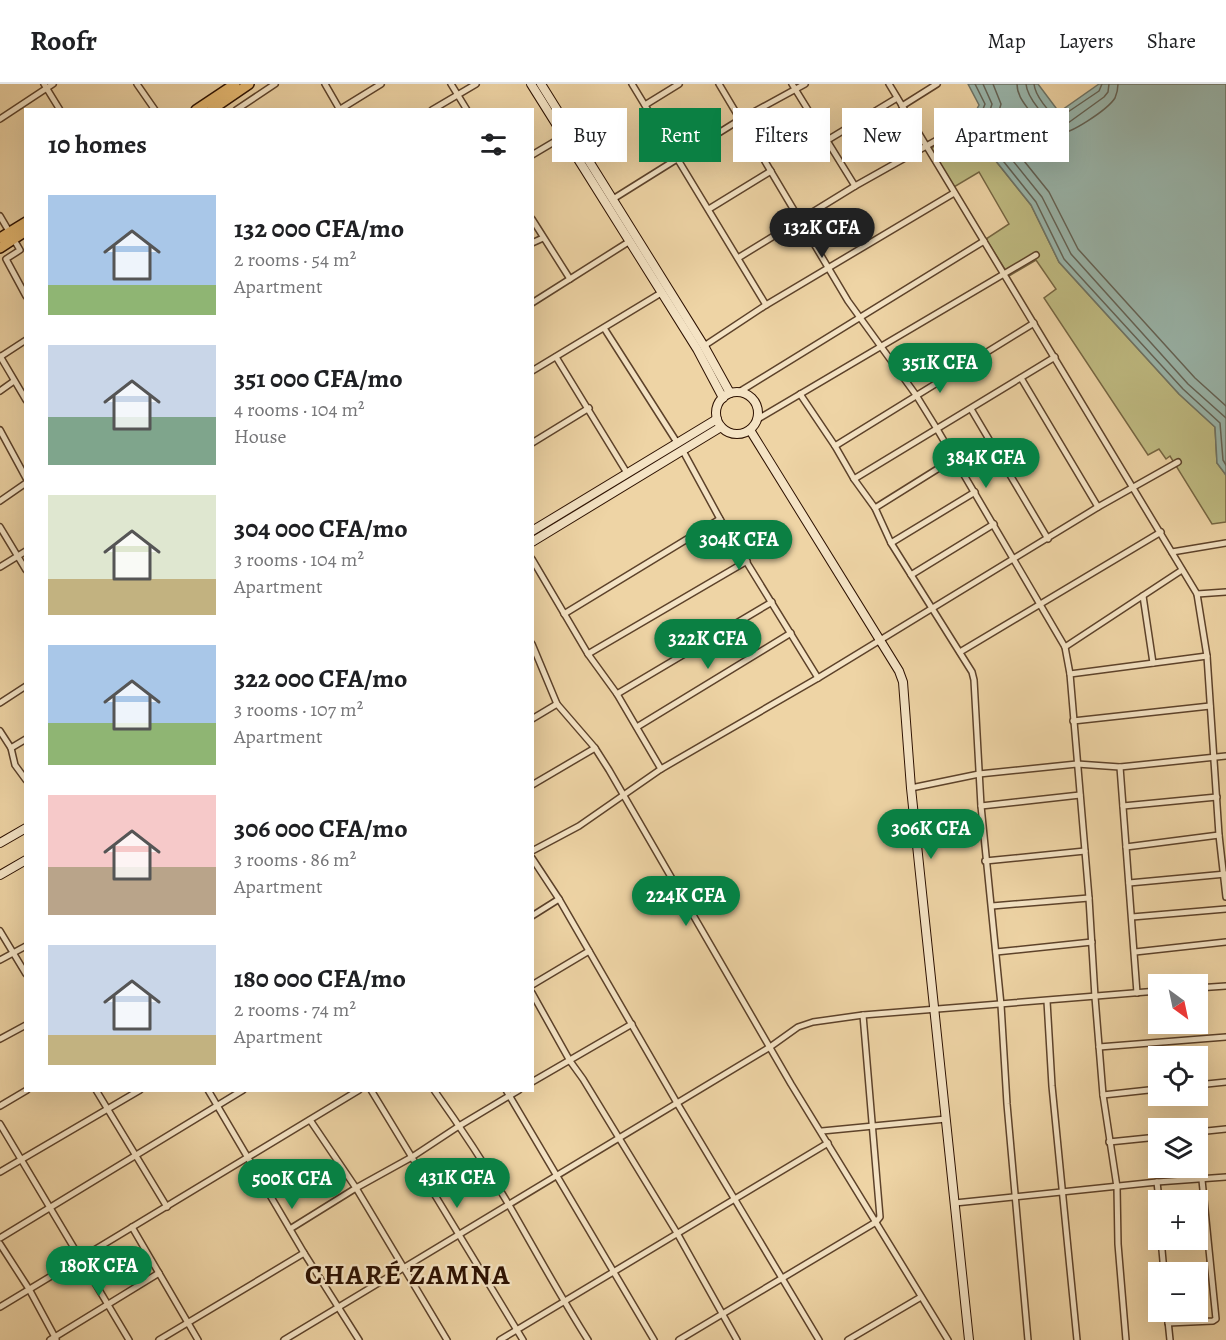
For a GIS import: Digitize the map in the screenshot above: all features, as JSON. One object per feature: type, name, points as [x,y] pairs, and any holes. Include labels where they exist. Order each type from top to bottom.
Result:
[{"type":"highway","points":[[199,108],[234,84]]},
{"type":"highway","points":[[214,108],[249,84]]},
{"type":"highway","points":[[0,248],[24,224]]},
{"type":"highway","points":[[0,238],[24,232]]},
{"type":"street","points":[[0,119],[46,86],[53,84]]},
{"type":"street","points":[[137,84],[154,108]]},
{"type":"street","points":[[239,108],[275,84]]},
{"type":"street","points":[[325,84],[338,108]]},
{"type":"street","points":[[341,108],[381,84]]},
{"type":"street","points":[[451,84],[466,108]]},
{"type":"street","points":[[435,108],[476,84]]},
{"type":"street","points":[[531,84],[552,117]]},
{"type":"street","points":[[541,84],[704,346],[731,394]]},
{"type":"street","points":[[632,84],[647,108]]},
{"type":"street","points":[[645,105],[679,84]]},
{"type":"street","points":[[718,84],[734,108]]},
{"type":"street","points":[[759,108],[793,87],[805,84]]},
{"type":"street","points":[[889,84],[1197,594],[1207,656],[1219,835],[1226,897]]},
{"type":"street","points":[[902,106],[937,84]]},
{"type":"street","points":[[46,86],[59,108]]},
{"type":"street","points":[[793,87],[806,108]]},
{"type":"street","points":[[830,139],[897,99]]},
{"type":"street","points":[[534,154],[552,143]]},
{"type":"street","points":[[738,258],[855,186],[934,143]]},
{"type":"street","points":[[830,147],[855,186]]},
{"type":"street","points":[[580,162],[697,349],[731,394]]},
{"type":"street","points":[[613,199],[671,162]]},
{"type":"street","points":[[680,162],[766,305]]},
{"type":"street","points":[[766,162],[860,317],[938,429],[1065,648],[1070,674],[1099,1047],[1109,1142],[1117,1187],[1118,1244],[1126,1340]]},
{"type":"street","points":[[709,209],[771,171]]},
{"type":"street","points":[[704,346],[766,305],[954,193]]},
{"type":"street","points":[[0,216],[11,236],[22,249],[6,260],[24,292]]},
{"type":"street","points":[[534,222],[570,279]]},
{"type":"street","points":[[534,242],[543,238]]},
{"type":"street","points":[[984,241],[731,394],[717,408],[719,423],[733,434],[742,434],[750,430],[758,419],[1036,255]]},
{"type":"street","points":[[534,302],[630,242]]},
{"type":"street","points":[[534,370],[662,293]]},
{"type":"street","points":[[835,446],[1034,323]]},
{"type":"street","points":[[604,328],[678,444]]},
{"type":"street","points":[[24,341],[0,356],[24,397]]},
{"type":"street","points":[[556,357],[627,474]]},
{"type":"street","points":[[854,479],[1055,357]]},
{"type":"street","points":[[1021,378],[1098,507]]},
{"type":"street","points":[[0,391],[14,381]]},
{"type":"street","points":[[731,394],[747,394],[753,399],[758,411],[758,419]]},
{"type":"street","points":[[800,394],[875,508],[891,543],[960,652],[974,680],[985,861],[992,906],[1001,1005],[1028,1340]]},
{"type":"street","points":[[534,442],[589,408]]},
{"type":"street","points":[[971,409],[1048,539]]},
{"type":"street","points":[[534,528],[678,444],[719,423]]},
{"type":"street","points":[[534,541],[683,451],[719,423]]},
{"type":"street","points":[[0,430],[24,474]]},
{"type":"street","points":[[750,430],[899,671],[903,682],[911,788],[969,1340]]},
{"type":"street","points":[[683,451],[720,519],[818,678]]},
{"type":"street","points":[[875,508],[955,458]]},
{"type":"street","points":[[534,850],[579,826],[661,769],[818,678],[1098,507],[1178,462]]},
{"type":"street","points":[[0,501],[24,484]]},
{"type":"street","points":[[891,543],[975,492]]},
{"type":"street","points":[[564,614],[720,519]]},
{"type":"street","points":[[911,575],[994,524]]},
{"type":"street","points":[[0,527],[24,567]]},
{"type":"street","points":[[960,652],[1161,532]]},
{"type":"street","points":[[1173,552],[1226,543]]},
{"type":"street","points":[[0,567],[24,552]]},
{"type":"street","points":[[588,654],[747,561]]},
{"type":"street","points":[[534,563],[661,769]]},
{"type":"street","points":[[1065,648],[1182,570]]},
{"type":"street","points":[[1197,594],[1226,592]]},
{"type":"street","points":[[1143,596],[1153,663]]},
{"type":"street","points":[[616,694],[772,602]]},
{"type":"street","points":[[637,727],[791,633]]},
{"type":"street","points":[[534,649],[557,704],[595,748],[770,1047],[948,1340]]},
{"type":"street","points":[[1070,674],[1207,656]]},
{"type":"street","points":[[0,703],[24,687]]},
{"type":"street","points":[[534,718],[557,704]]},
{"type":"street","points":[[1073,721],[1210,706]]},
{"type":"street","points":[[0,731],[11,748],[15,765],[24,777]]},
{"type":"street","points":[[11,748],[24,740]]},
{"type":"street","points":[[534,784],[595,748]]},
{"type":"street","points":[[911,788],[979,774],[1077,764],[1120,767],[1226,756]]},
{"type":"street","points":[[1120,767],[1137,993]]},
{"type":"street","points":[[981,806],[1080,795]]},
{"type":"street","points":[[1123,806],[1217,797]]},
{"type":"street","points":[[0,843],[24,829]]},
{"type":"street","points":[[1126,847],[1219,835]]},
{"type":"street","points":[[985,861],[1085,851]]},
{"type":"street","points":[[0,875],[24,861]]},
{"type":"street","points":[[534,861],[559,899],[677,1103],[819,1340]]},
{"type":"street","points":[[1129,883],[1224,874]]},
{"type":"street","points":[[992,906],[1089,898]]},
{"type":"street","points":[[534,915],[559,899]]},
{"type":"street","points":[[1132,917],[1226,909]]},
{"type":"street","points":[[0,931],[24,971]]},
{"type":"street","points":[[996,952],[1092,942]]},
{"type":"street","points":[[1135,952],[1226,942]]},
{"type":"street","points":[[0,960],[24,947]]},
{"type":"street","points":[[534,984],[588,951]]},
{"type":"street","points":[[1208,987],[1226,986]]},
{"type":"street","points":[[284,1340],[770,1047],[806,1023],[863,1015],[1148,992]]},
{"type":"street","points":[[534,997],[570,1061],[619,1138],[738,1340]]},
{"type":"street","points":[[1047,1001],[1062,1193],[1077,1340]]},
{"type":"street","points":[[679,1340],[876,1222],[880,1215],[863,1015]]},
{"type":"street","points":[[534,1081],[632,1023]]},
{"type":"street","points":[[0,1039],[24,1026]]},
{"type":"street","points":[[1099,1047],[1226,1037]]},
{"type":"street","points":[[1208,1084],[1226,1082]]},
{"type":"street","points":[[1104,1095],[1148,1090]]},
{"type":"street","points":[[0,1106],[24,1092]]},
{"type":"street","points":[[97,1092],[167,1207]]},
{"type":"street","points":[[0,1172],[137,1092]]},
{"type":"street","points":[[209,1092],[304,1253],[359,1340]]},
{"type":"street","points":[[0,1238],[137,1157],[240,1092]]},
{"type":"street","points":[[0,1307],[356,1092]]},
{"type":"street","points":[[372,1092],[523,1340]]},
{"type":"street","points":[[435,1092],[459,1125],[508,1204],[588,1340]]},
{"type":"street","points":[[290,1229],[412,1157],[508,1093],[654,1340]]},
{"type":"street","points":[[822,1131],[946,1119]]},
{"type":"street","points":[[310,1120],[356,1188],[447,1340]]},
{"type":"street","points":[[0,1124],[129,1340]]},
{"type":"street","points":[[1208,1131],[1226,1129]]},
{"type":"street","points":[[1109,1142],[1148,1138]]},
{"type":"street","points":[[500,1340],[828,1143]]},
{"type":"street","points":[[955,1203],[1226,1177]]},
{"type":"street","points":[[1170,1340],[1168,1323],[1213,1321],[1216,1318],[1202,1180]]},
{"type":"street","points":[[1157,1182],[1158,1190]]},
{"type":"street","points":[[132,1227],[198,1340]]},
{"type":"street","points":[[0,1244],[29,1289],[54,1339],[159,1273]]},
{"type":"street","points":[[159,1340],[304,1253]]},
{"type":"street","points":[[848,1340],[921,1297]]},
{"type":"shaded area","points":[[939,162],[997,162],[1031,205],[1059,262],[1179,394],[1215,427],[1217,463],[1226,475],[1226,522],[1212,524],[1170,456],[1166,459],[1159,449],[1148,455],[1044,298],[1056,289],[1036,260],[1009,276],[986,239],[1009,224],[979,172],[954,187]]},
{"type":"water","points":[[968,84],[1038,84],[1056,108],[977,108],[979,105]]},
{"type":"water","points":[[1099,84],[1226,84],[1226,475],[1217,463],[1215,427],[1179,394],[1059,262],[1031,205],[997,162],[1069,162],[1069,108],[1065,108]]},
{"type":"district","name":"CHARÉ ZAMNA","points":[[408,1275]]}]
